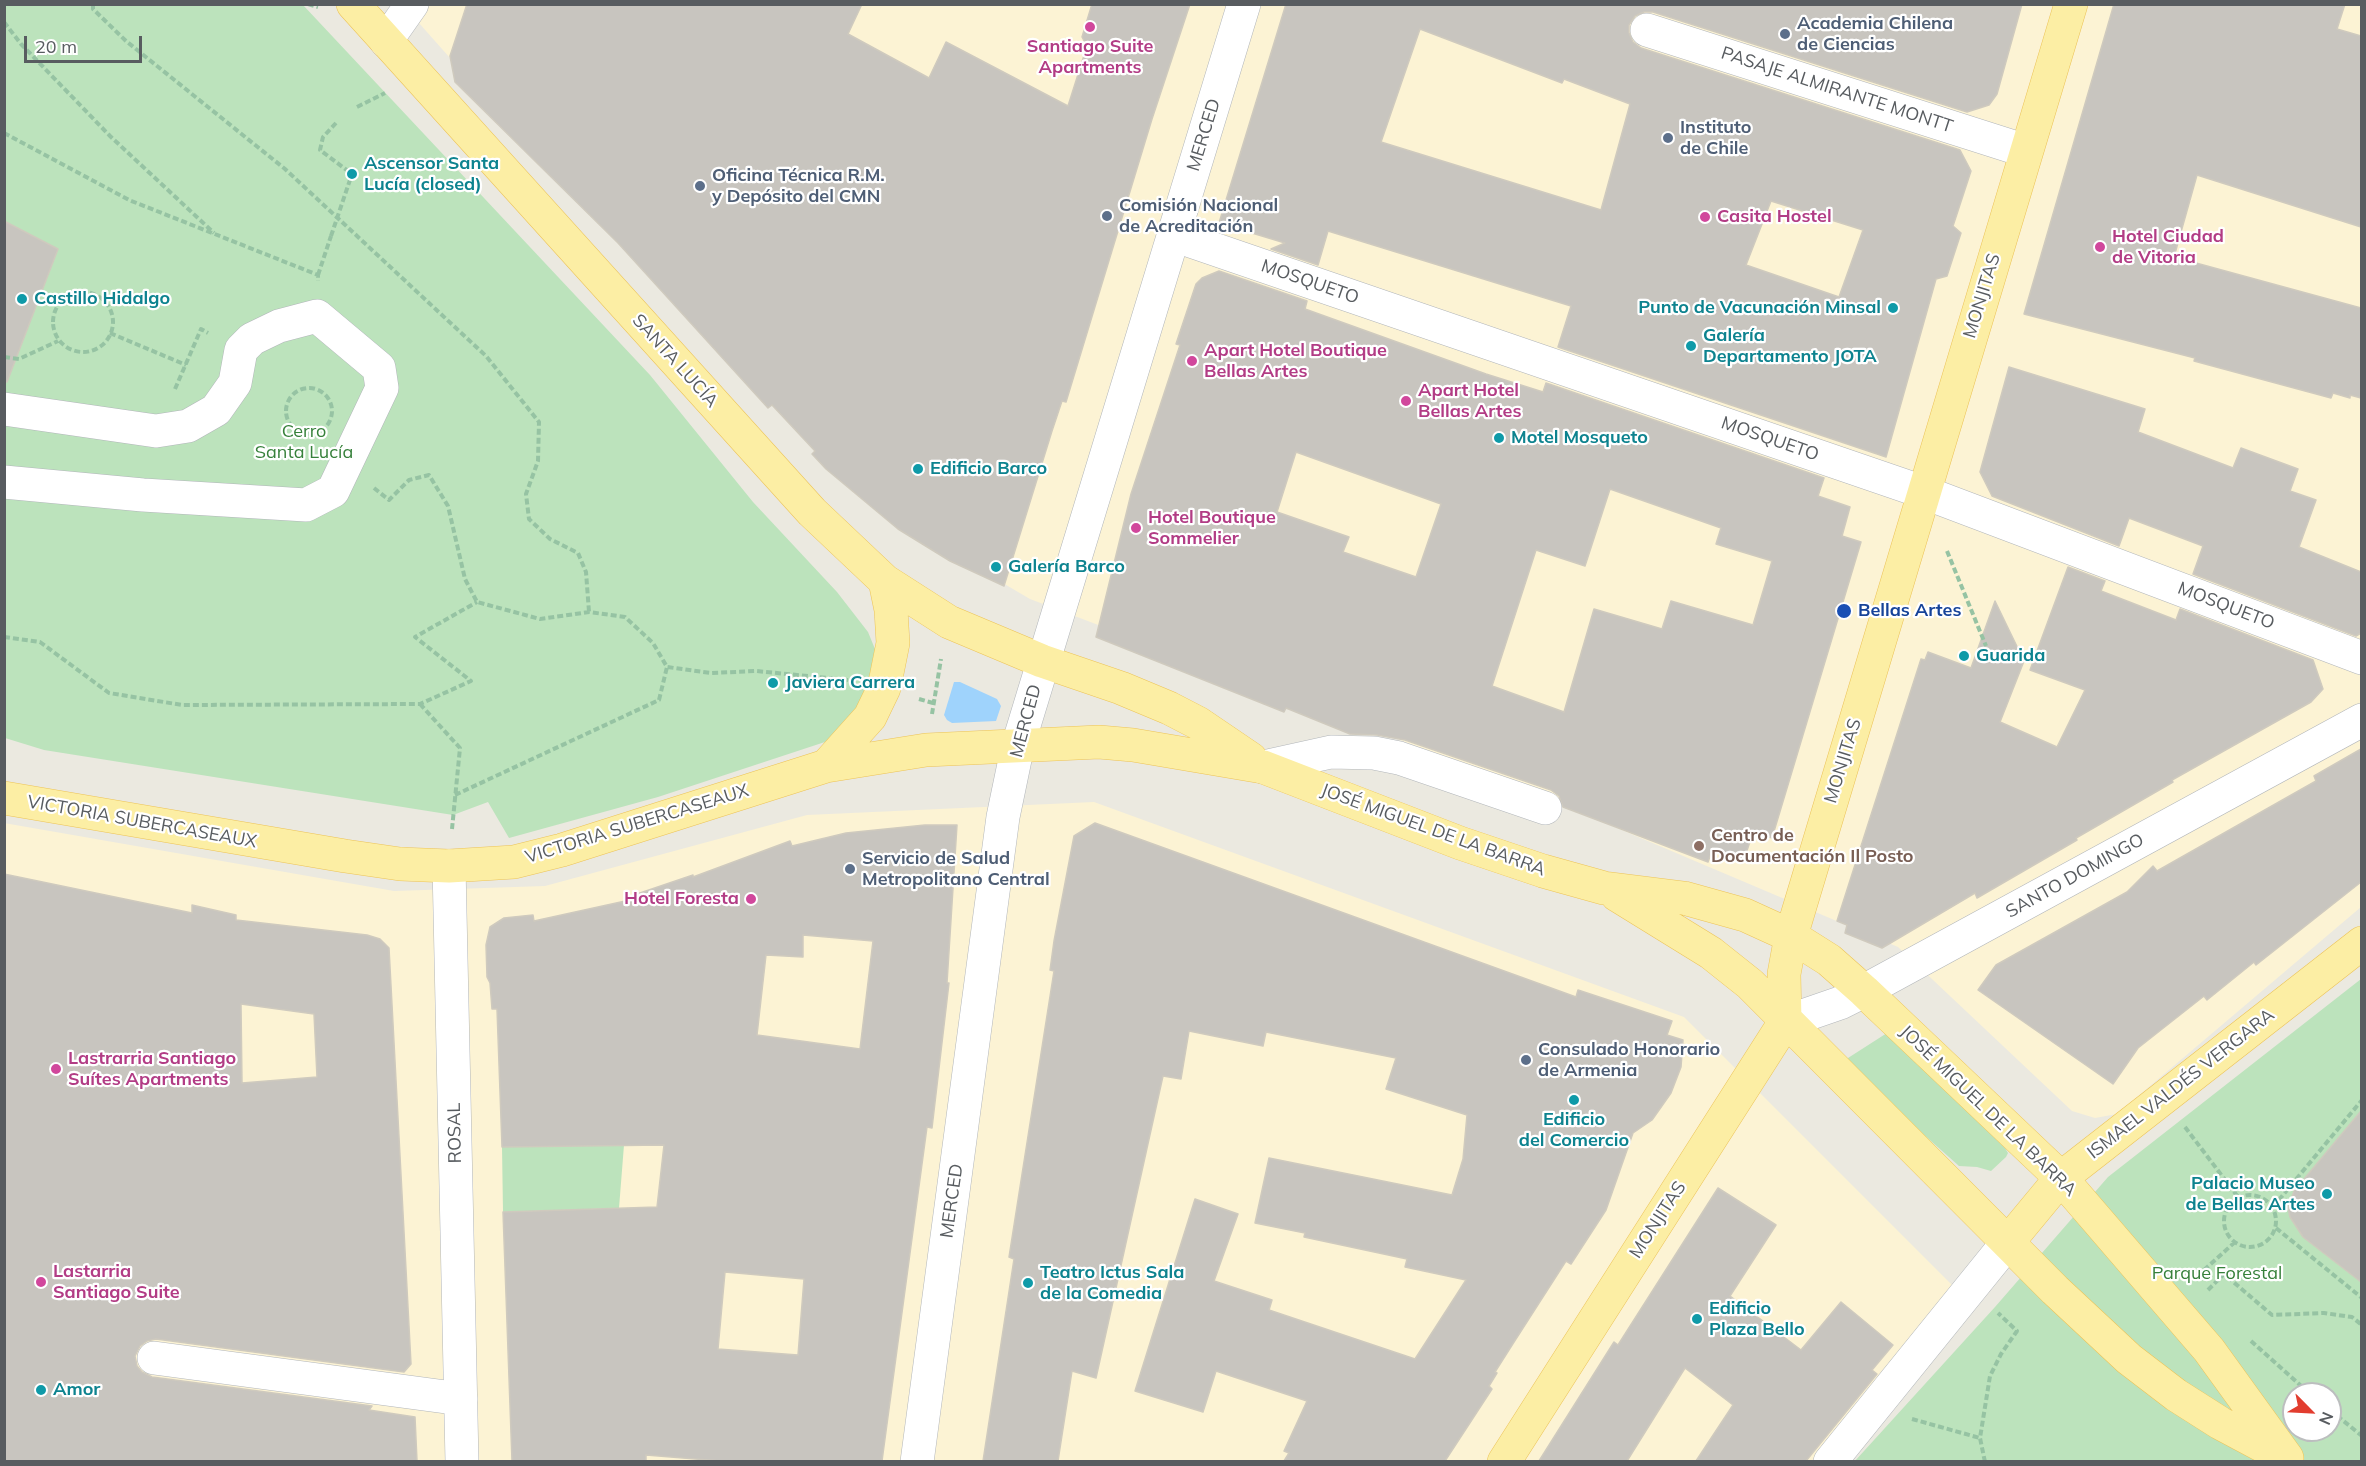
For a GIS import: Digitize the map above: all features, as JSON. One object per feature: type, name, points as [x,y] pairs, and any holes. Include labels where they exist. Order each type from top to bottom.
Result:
[{"type":"main road","name":"SANTA LUCÍA","points":[[352,4],[812,512],[885,581],[949,622],[1042,661]]},
{"type":"main road","name":"MONJITAS","points":[[1504,1461],[1785,1022],[1784,974],[1791,936],[2071,4]]},
{"type":"main road","points":[[826,766],[870,717],[884,688],[893,643],[891,610],[885,581]]},
{"type":"main road","name":"JOSÉ MIGUEL DE LA BARRA","points":[[1042,661],[1121,688],[1169,708],[1198,723],[1263,767]]},
{"type":"main road","name":"JOSÉ MIGUEL DE LA BARRA","points":[[1018,746],[1090,742],[1133,745],[1263,767],[1460,843],[1543,871],[1604,888],[1712,904],[1745,915],[1791,936],[1829,960],[1864,991],[2061,1178],[2209,1350],[2289,1460]]},
{"type":"main road","name":"VICTORIA SUBERCASEAUX","points":[[4,798],[345,856],[400,864],[449,866],[514,862],[562,850],[826,766],[926,750],[1018,746]]},
{"type":"main road","name":"JOSÉ MIGUEL DE LA BARRA","points":[[1604,888],[1711,953],[1750,984],[1785,1022],[2129,1359],[2176,1395],[2220,1423],[2289,1460]]},
{"type":"main road","name":"ISMAEL VALDÉS VERGARA","points":[[2008,1242],[2061,1178],[2361,944]]},
{"type":"street","points":[[386,41],[412,4]]},
{"type":"street","name":"MERCED","points":[[917,1461],[1001,828],[1018,746],[1042,661],[1244,4]]},
{"type":"street","name":"PASAJE ALMIRANTE MONTT","points":[[1647,30],[2026,151]]},
{"type":"street","name":"MOSQUETO","points":[[1173,235],[1923,492],[2361,658]]},
{"type":"street","points":[[4,409],[156,431],[188,426],[216,410],[235,383],[241,350],[252,339],[279,326],[317,316],[379,368],[382,388],[333,491],[318,501],[306,505],[4,482]]},
{"type":"street","points":[[732,402],[822,501],[812,512]]},
{"type":"street","name":"SANTO DOMINGO","points":[[1785,1022],[1840,1003],[1864,991],[2361,720]]},
{"type":"street","points":[[1263,767],[1331,752],[1374,753],[1399,758],[1545,808]]},
{"type":"street","name":"ROSAL","points":[[449,866],[462,1461]]},
{"type":"street","name":"ISMAEL VALDÉS VERGARA","points":[[1830,1461],[2008,1242]]},
{"type":"street","points":[[154,1358],[461,1399]]},
{"type":"path","points":[[93,4],[93,9],[126,41],[285,169],[486,356],[539,422],[538,460],[526,494],[529,519],[550,538],[578,553],[586,572],[589,612]]},
{"type":"path","points":[[4,22],[110,136],[217,236]]},
{"type":"path","points":[[317,316],[318,275],[352,174],[320,150],[323,137],[336,123]]},
{"type":"path","points":[[4,134],[129,200],[318,275]]},
{"type":"path","points":[[85,292],[98,296],[108,305],[112,317],[110,333],[105,342],[94,350],[82,352],[70,349],[58,341],[53,329],[54,314],[60,302],[71,294],[85,292]]},
{"type":"path","points":[[110,333],[186,365]]},
{"type":"path","points":[[173,392],[198,337]]},
{"type":"path","points":[[4,357],[19,359],[58,341]]},
{"type":"path","points":[[309,387],[316,389],[329,398],[332,413],[320,431],[305,434],[292,427],[286,413],[286,405],[295,393],[309,387]]},
{"type":"path","points":[[389,500],[409,480],[429,475],[448,506],[465,579],[477,602]]},
{"type":"path","points":[[4,637],[40,642],[109,693],[182,705],[420,704],[471,681],[415,637],[477,602],[540,619],[589,612],[625,617],[653,643],[667,667],[659,700],[455,795]]},
{"type":"path","points":[[1971,611],[1986,646]]},
{"type":"path","points":[[933,703],[949,622]]},
{"type":"path","points":[[667,667],[711,673],[756,671],[835,677]]},
{"type":"path","points":[[420,704],[460,748],[453,815]]},
{"type":"path","points":[[2273,1207],[2361,1100]]},
{"type":"path","points":[[2185,1126],[2238,1197]]},
{"type":"path","points":[[2254,1194],[2266,1199],[2273,1207],[2277,1217],[2276,1228],[2271,1238],[2261,1245],[2250,1247],[2235,1242],[2224,1226],[2225,1213],[2231,1202],[2238,1197],[2254,1194]]},
{"type":"path","points":[[2276,1228],[2361,1299]]},
{"type":"path","points":[[2204,1270],[2235,1242]]},
{"type":"path","points":[[2205,1293],[2224,1274],[2272,1315],[2324,1313],[2352,1317],[2361,1325]]},
{"type":"path","points":[[1971,1288],[2017,1331],[2001,1354],[1990,1376],[1980,1438],[1985,1461]]},
{"type":"path","points":[[2244,1334],[2297,1382]]},
{"type":"path","points":[[1901,1416],[1980,1438]]},
{"type":"path","points":[[2342,1420],[2361,1436]]},
{"type":"shaded area","points":[[403,5],[2361,5],[2361,907],[2117,1114],[2095,1118],[2072,1111],[1898,947],[1492,775],[1030,599],[897,521],[513,129]]},
{"type":"shaded area","points":[[1094,802],[1684,1017],[1955,1288],[1814,1461],[5,1461],[4,823],[394,891],[545,886],[807,815]]},
{"type":"green space","name":"Cerro Santa Lucía","points":[[4,5],[303,5],[650,375],[753,502],[837,592],[868,632],[877,654],[878,682],[834,739],[658,797],[509,838],[488,802],[453,815],[44,750],[5,738]]},
{"type":"green space","name":"Parque Forestal","points":[[2361,979],[2361,1461],[1854,1462],[1995,1307],[2108,1177]]},
{"type":"green space","points":[[1887,1033],[2005,1148],[2008,1153],[2006,1157],[1991,1171],[1959,1166],[1849,1068],[1848,1058]]},
{"type":"green space","points":[[624,1145],[619,1208],[503,1212],[502,1147]]},
{"type":"water","points":[[954,682],[960,682],[997,699],[1001,706],[996,721],[952,723],[947,720],[944,715]]},
{"type":"building","points":[[467,4],[862,4],[848,34],[929,78],[946,42],[1068,106],[1087,46],[1082,37],[1092,4],[1190,4],[1152,119],[1066,402],[1062,401],[1004,586],[950,561],[898,529],[826,469],[812,454],[815,451],[772,405],[768,408],[618,243],[455,82],[450,56]]},
{"type":"building","points":[[1286,4],[2022,4],[1997,94],[1989,105],[1967,112],[1653,12],[1644,12],[1635,16],[1629,25],[1629,33],[1633,42],[1641,48],[1960,150],[1971,171],[1953,226],[1961,233],[1947,276],[1936,279],[1886,457],[1558,347],[1571,306],[1328,231],[1318,265],[1271,249],[1285,243],[1219,223]],"holes":[[[1420,29],[1562,83],[1564,79],[1630,104],[1601,210],[1381,142]],[[1771,201],[1863,230],[1839,297],[1746,265]]]},
{"type":"building","points":[[2114,4],[2345,4],[2337,29],[2361,36],[2361,227],[2197,175],[2174,257],[2361,308],[2361,398],[2350,395],[2350,398],[2333,393],[2331,398],[2194,361],[2195,358],[2024,314]]},
{"type":"building","name":"Castillo Hidalgo","points":[[4,221],[58,249],[7,382],[4,382]]},
{"type":"building","points":[[1219,271],[1307,301],[1305,309],[1486,374],[1543,392],[1546,383],[1824,478],[1818,496],[1850,507],[1842,536],[1861,542],[1772,838],[1753,832],[1744,860],[1713,848],[1708,862],[1563,807],[1559,796],[1551,790],[1405,740],[1377,735],[1350,734],[1286,708],[1284,712],[1096,637],[1131,494],[1180,345],[1176,344],[1196,284],[1202,278]],"holes":[[[1296,452],[1441,504],[1416,577],[1343,552],[1349,537],[1277,512]],[[1610,489],[1721,528],[1716,544],[1772,561],[1753,625],[1671,601],[1662,629],[1594,609],[1564,712],[1492,686],[1536,550],[1585,566]]]},
{"type":"building","points":[[2009,367],[2145,409],[2138,432],[2233,468],[2241,448],[2298,469],[2290,491],[2316,500],[2299,547],[2361,572],[2361,633],[2356,636],[2193,574],[2203,546],[2129,518],[2119,546],[1992,496],[1980,472]]},
{"type":"building","points":[[2068,567],[2105,581],[2101,591],[2176,620],[2180,609],[2313,660],[2323,689],[2311,702],[2172,780],[2173,782],[2076,838],[2077,840],[1977,898],[1975,893],[1882,948],[1845,933],[1847,925],[1837,921],[1921,659],[1925,660],[1928,652],[1971,668],[1995,601],[2024,661],[2000,722],[2057,747],[2085,690],[2030,670]]},
{"type":"building","points":[[2361,749],[2361,882],[2256,965],[2254,962],[2207,1000],[2204,996],[2138,1048],[2113,1084],[1978,990],[1996,965],[2127,892],[2153,866],[2157,871],[2316,781],[2314,776]]},
{"type":"building","points":[[1095,823],[1576,997],[1578,990],[1672,1021],[1667,1035],[1683,1040],[1681,1067],[1671,1093],[1652,1120],[1633,1133],[1606,1210],[1571,1264],[1566,1261],[1514,1342],[1495,1372],[1497,1373],[1489,1386],[1492,1389],[1445,1461],[1284,1461],[1289,1453],[1284,1451],[1307,1401],[1216,1371],[1203,1412],[1135,1391],[1195,1199],[1238,1214],[1214,1281],[1272,1300],[1269,1310],[1415,1359],[1466,1280],[1405,1267],[1407,1259],[1304,1237],[1305,1233],[1255,1223],[1269,1158],[1452,1195],[1463,1159],[1467,1115],[1386,1089],[1396,1058],[1266,1032],[1263,1046],[1189,1031],[1181,1079],[1163,1076],[1096,1378],[1072,1371],[1058,1461],[983,1461],[1014,1259],[1009,1257],[1054,971],[1050,970],[1054,941],[1074,836]]},
{"type":"building","points":[[925,825],[957,825],[947,983],[949,983],[932,1128],[927,1127],[882,1461],[720,1461],[646,1455],[646,1461],[512,1461],[503,1212],[657,1207],[664,1145],[502,1147],[497,1009],[492,1009],[490,983],[487,977],[486,945],[490,927],[504,918],[533,915],[534,921],[639,898],[637,894],[693,875],[693,877],[790,841],[792,846],[846,833]],"holes":[[[803,935],[873,941],[860,1049],[757,1035],[766,955],[803,957]],[[725,1272],[804,1279],[798,1355],[718,1349]]]},
{"type":"building","points":[[4,874],[192,913],[192,905],[236,915],[236,920],[367,935],[380,939],[389,948],[411,1364],[404,1372],[156,1339],[140,1346],[135,1356],[137,1366],[142,1372],[152,1377],[372,1406],[369,1410],[415,1417],[417,1461],[4,1461]],"holes":[[[241,1004],[314,1014],[317,1077],[242,1083]]]},
{"type":"building","name":"Palacio Museo de Bellas Artes","points":[[2361,1111],[2361,1282],[2303,1237],[2290,1217],[2288,1208],[2294,1191]]},
{"type":"building","name":"Edificio Plaza Bello","points":[[1718,1188],[1776,1225],[1730,1296],[1801,1350],[1841,1302],[1893,1345],[1872,1370],[1877,1374],[1806,1461],[1696,1461],[1733,1405],[1685,1368],[1627,1461],[1539,1461],[1614,1342],[1618,1345]]},
{"type":"place","name":"Santiago Suite Apartments","points":[[1090,27]]},
{"type":"place","name":"Academia Chilena de Ciencias","points":[[1785,34]]},
{"type":"place","name":"Instituto de Chile","points":[[1668,138]]},
{"type":"place","name":"Ascensor Santa Lucía (closed)","points":[[352,174]]},
{"type":"place","name":"Oficina Técnica R.M. y Depósito del CMN","points":[[700,186]]},
{"type":"place","name":"Comisión Nacional de Acreditación","points":[[1107,216]]},
{"type":"place","name":"Casita Hostel","points":[[1705,217]]},
{"type":"place","name":"Hotel Ciudad de Vitoria","points":[[2100,247]]},
{"type":"place","name":"Castillo Hidalgo","points":[[22,299]]},
{"type":"place","name":"Punto de Vacunación Minsal","points":[[1893,308]]},
{"type":"place","name":"Galería Departamento JOTA","points":[[1691,346]]},
{"type":"place","name":"Apart Hotel Boutique Bellas Artes","points":[[1192,361]]},
{"type":"place","name":"Apart Hotel Bellas Artes","points":[[1406,401]]},
{"type":"place","name":"Motel Mosqueto","points":[[1499,438]]},
{"type":"place","name":"Edificio Barco","points":[[918,469]]},
{"type":"place","name":"Hotel Boutique Sommelier","points":[[1136,528]]},
{"type":"place","name":"Galería Barco","points":[[996,567]]},
{"type":"place","name":"Bellas Artes","points":[[1844,611]]},
{"type":"place","name":"Guarida","points":[[1964,656]]},
{"type":"place","name":"Javiera Carrera","points":[[773,683]]},
{"type":"place","name":"Centro de Documentación Il Posto","points":[[1699,846]]},
{"type":"place","name":"Servicio de Salud Metropolitano Central","points":[[850,869]]},
{"type":"place","name":"Hotel Foresta","points":[[751,899]]},
{"type":"place","name":"Consulado Honorario de Armenia","points":[[1526,1060]]},
{"type":"place","name":"Lastrarria Santiago Suítes Apartments","points":[[56,1069]]},
{"type":"place","name":"Edificio del Comercio","points":[[1574,1100]]},
{"type":"place","name":"Palacio Museo de Bellas Artes","points":[[2327,1194]]},
{"type":"place","name":"Lastarria Santiago Suite","points":[[41,1282]]},
{"type":"place","name":"Teatro Ictus Sala de la Comedia","points":[[1028,1283]]},
{"type":"place","name":"Edificio Plaza Bello","points":[[1697,1319]]},
{"type":"place","name":"Amor","points":[[41,1390]]}]
